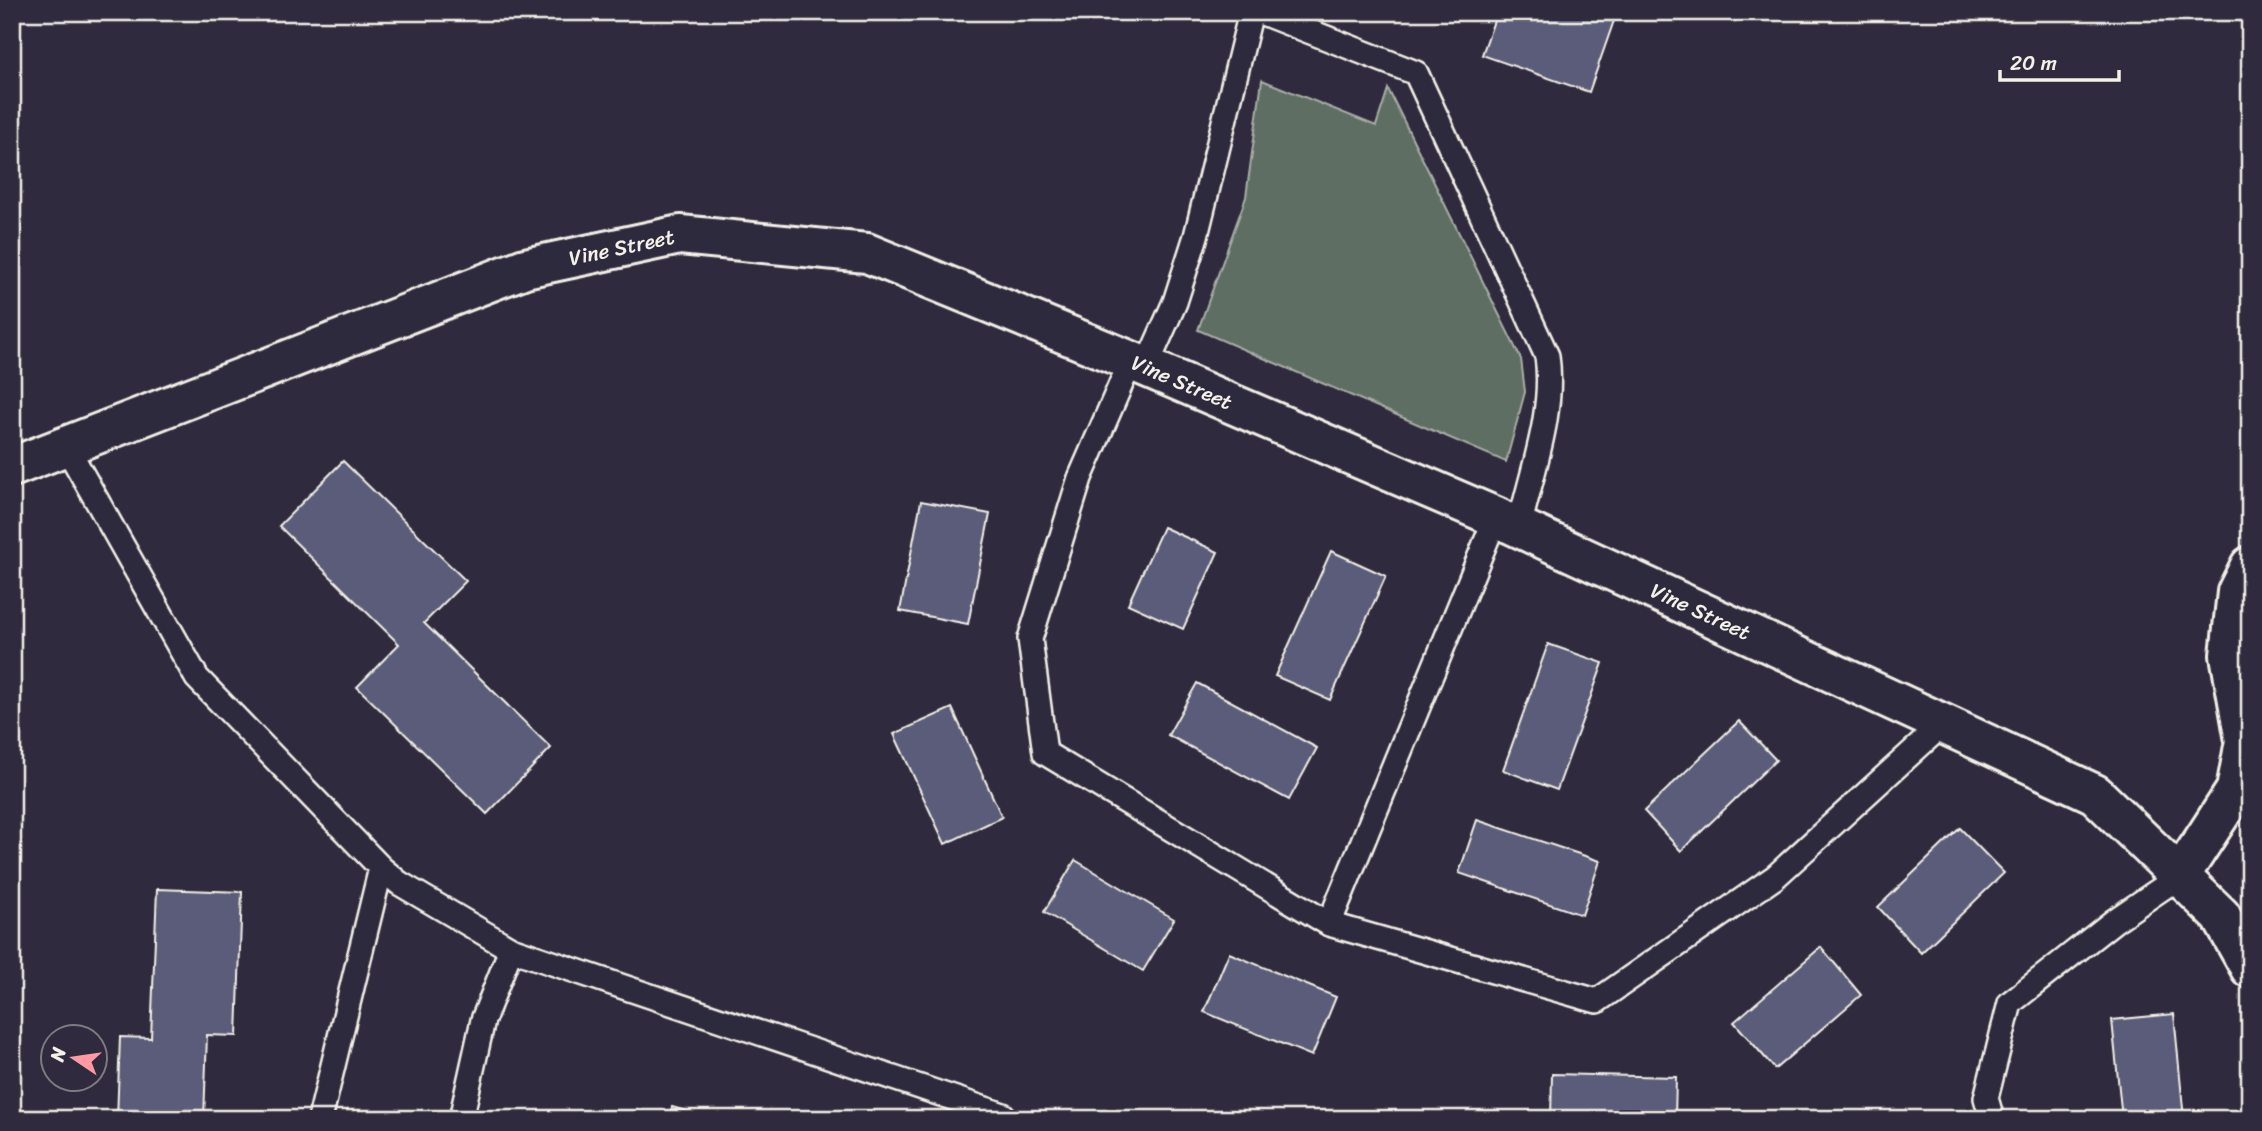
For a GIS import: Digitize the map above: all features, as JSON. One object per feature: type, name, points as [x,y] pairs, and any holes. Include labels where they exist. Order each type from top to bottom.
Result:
[{"type":"main road","name":"Vine Street","points":[[12,467],[525,268],[680,234],[867,253],[1138,364],[1507,523],[2095,794],[2221,916],[2250,968]]},
{"type":"main road","points":[[2180,876],[2236,790],[2245,741],[2230,655],[2237,592],[2250,566]]},
{"type":"lane","points":[[1251,12],[1196,236],[1175,302],[1138,364],[1080,478],[1030,639],[1045,752],[1329,924],[1597,1001],[1775,877],[1942,724]]},
{"type":"lane","points":[[1260,12],[1416,73],[1547,356],[1550,376],[1545,413],[1507,523],[1329,924]]},
{"type":"lane","points":[[66,446],[197,678],[381,868],[399,883],[511,949],[1003,1115]]},
{"type":"lane","points":[[320,1119],[381,868]]},
{"type":"lane","points":[[1992,1119],[1986,1098],[2010,1003],[2114,920],[2180,876]]},
{"type":"lane","points":[[461,1119],[483,1020],[511,949]]},
{"type":"green space","points":[[1262,80],[1376,126],[1388,89],[1521,359],[1525,392],[1506,462],[1198,330],[1246,197]]},
{"type":"building","points":[[1497,12],[1617,12],[1589,92],[1482,55]]},
{"type":"building","points":[[343,461],[466,581],[424,623],[551,748],[487,814],[357,687],[399,644],[279,526]]},
{"type":"building","points":[[921,501],[990,514],[968,624],[900,611]]},
{"type":"building","points":[[1163,527],[1218,552],[1183,629],[1128,604]]},
{"type":"building","points":[[1331,551],[1386,576],[1330,700],[1275,676]]},
{"type":"building","points":[[1548,644],[1603,663],[1557,790],[1503,770]]},
{"type":"building","points":[[1197,683],[1317,748],[1289,800],[1168,735]]},
{"type":"building","points":[[952,708],[1002,817],[945,844],[894,734]]},
{"type":"building","points":[[1739,721],[1776,760],[1681,851],[1644,811]]},
{"type":"building","points":[[1477,820],[1600,861],[1582,915],[1459,873]]},
{"type":"building","points":[[1960,828],[2004,873],[1921,953],[1878,907]]},
{"type":"building","points":[[1075,860],[1174,919],[1143,971],[1044,912]]},
{"type":"building","points":[[157,889],[242,892],[237,1036],[207,1035],[204,1119],[117,1119],[120,1037],[151,1038]]},
{"type":"building","points":[[1821,947],[1861,995],[1775,1069],[1734,1022]]},
{"type":"building","points":[[1229,953],[1336,997],[1312,1056],[1204,1012]]},
{"type":"building","points":[[2174,1014],[2184,1119],[2122,1119],[2112,1020]]},
{"type":"building","points":[[1552,1074],[1676,1077],[1675,1119],[1551,1119]]},
{"type":"building","points":[[672,1107],[714,1119],[669,1119]]}]
